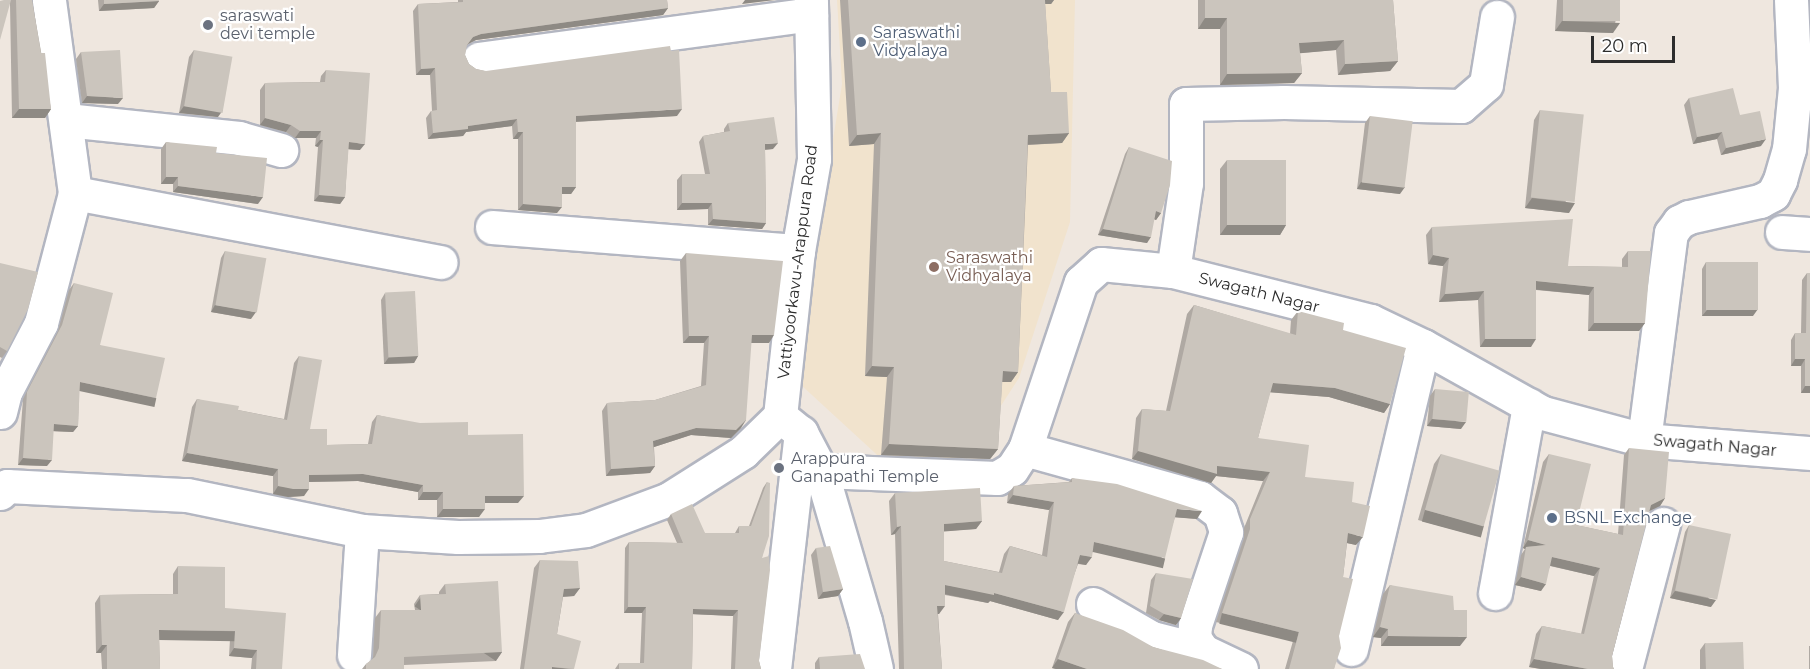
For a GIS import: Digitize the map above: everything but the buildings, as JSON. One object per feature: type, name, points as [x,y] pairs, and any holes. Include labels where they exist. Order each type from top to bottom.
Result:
[{"type":"street","points":[[2,398],[41,323],[75,193],[50,0]]},
{"type":"street","points":[[1644,440],[1671,232],[1679,222],[1689,217],[1760,201],[1773,194],[1780,180],[1789,149],[1795,88],[1791,0]]},
{"type":"street","points":[[479,59],[811,7]]},
{"type":"street","name":"Vattiyoorkavu-Arappura Road","points":[[774,669],[790,424],[798,251],[814,159],[811,7]]},
{"type":"street","points":[[1173,271],[1186,183],[1186,104],[1284,102],[1461,106],[1485,84],[1497,17]]},
{"type":"street","points":[[66,120],[239,138],[281,150]]},
{"type":"street","points":[[75,193],[441,262]]},
{"type":"street","points":[[492,227],[798,251]]},
{"type":"street","name":"Swagath Nagar","points":[[821,471],[997,478],[1012,469],[1025,449],[1081,282],[1101,264],[1173,271],[1371,321],[1423,346],[1543,413],[1644,440],[1810,453]]},
{"type":"street","points":[[1351,649],[1423,346]]},
{"type":"street","points":[[1495,592],[1529,405]]},
{"type":"street","points":[[0,493],[7,486],[187,495],[362,531],[458,537],[539,536],[586,530],[669,500],[790,424],[821,471],[865,621],[876,669]]},
{"type":"street","points":[[1025,449],[1200,498],[1220,513],[1226,525],[1225,540],[1194,631],[1197,645],[1203,651]]},
{"type":"street","points":[[1625,669],[1663,524]]},
{"type":"street","points":[[354,655],[362,531]]},
{"type":"street","points":[[1093,604],[1152,638],[1203,651],[1241,669]]},
{"type":"shaded area","name":"Saraswathi Vidhyalaya","points":[[837,0],[1075,0],[1070,222],[1019,378],[965,461],[887,464],[800,384],[805,312],[842,84]]},
{"type":"place","name":"saraswati devi temple","points":[[208,25]]},
{"type":"place","name":"Saraswathi Vidyalaya","points":[[861,42]]},
{"type":"place","name":"Saraswathi Vidhyalaya","points":[[934,267]]},
{"type":"place","name":"Arappura Ganapathi Temple","points":[[779,468]]},
{"type":"place","name":"BSNL Exchange","points":[[1552,518]]}]
